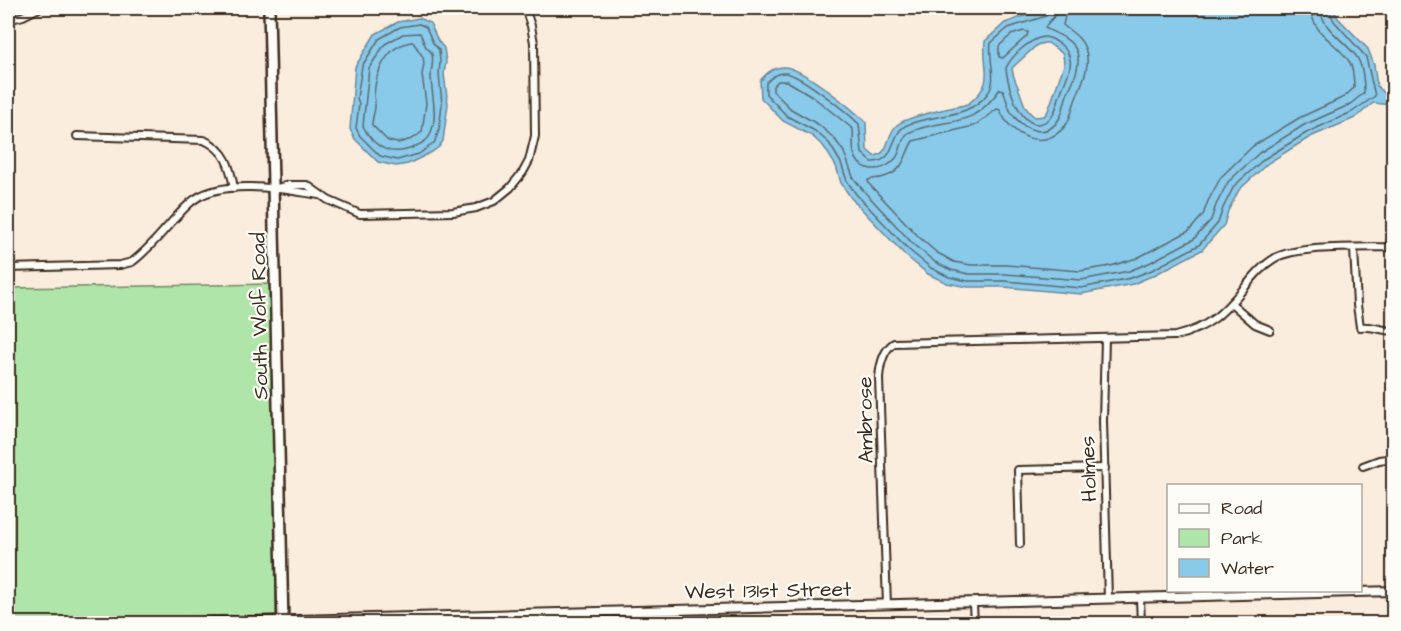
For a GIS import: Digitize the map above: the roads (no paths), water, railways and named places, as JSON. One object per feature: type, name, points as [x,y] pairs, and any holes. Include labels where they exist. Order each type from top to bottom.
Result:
[{"type":"main road","name":"South Wolf Road","points":[[269,8],[283,622]]},
{"type":"street","points":[[8,20],[39,8]]},
{"type":"street","points":[[8,268],[100,266],[132,262],[195,199],[208,191],[234,188],[273,189],[322,195],[360,214],[453,212],[485,205],[510,188],[519,178],[529,161],[536,135],[534,44],[525,8]]},
{"type":"street","points":[[77,136],[204,140],[218,148],[227,159],[234,188]]},
{"type":"street","name":"Ambrose","points":[[887,605],[879,378],[884,353],[894,343],[1175,336],[1213,321],[1265,266],[1284,254],[1304,250],[1394,248]]},
{"type":"street","points":[[1354,249],[1360,327],[1369,326],[1394,331]]},
{"type":"street","points":[[1231,303],[1255,324],[1270,330]]},
{"type":"street","name":"Holmes","points":[[1105,338],[1103,421],[1108,599]]},
{"type":"street","points":[[1363,466],[1379,460],[1394,458]]},
{"type":"street","points":[[1020,544],[1018,470],[1105,468]]},
{"type":"street","name":"West 131st Street","points":[[1362,592],[1394,591]]},
{"type":"street","name":"West 131st Street","points":[[143,624],[380,621],[1358,592]]},
{"type":"street","points":[[1140,598],[1141,624]]},
{"type":"street","points":[[973,604],[974,624]]},
{"type":"water","points":[[1046,8],[1333,8],[1338,18],[1368,49],[1374,65],[1377,86],[1393,101],[1393,104],[1373,103],[1355,118],[1310,137],[1268,163],[1239,190],[1228,211],[1224,225],[1202,250],[1133,284],[1081,294],[1004,287],[968,287],[947,283],[928,274],[905,255],[851,198],[841,183],[836,166],[824,147],[812,136],[783,121],[761,98],[760,81],[770,71],[784,67],[814,81],[866,122],[867,150],[874,156],[879,155],[883,152],[897,125],[919,115],[968,104],[977,96],[985,82],[985,41],[1005,23]],"holes":[[[1048,43],[1063,54],[1064,65],[1048,111],[1044,116],[1035,117],[1025,106],[1012,68],[1037,45]]]},
{"type":"water","points":[[419,18],[430,23],[438,41],[444,48],[446,62],[444,74],[448,104],[443,141],[432,152],[408,164],[396,166],[378,162],[355,139],[350,129],[355,67],[375,34],[398,22]]}]
